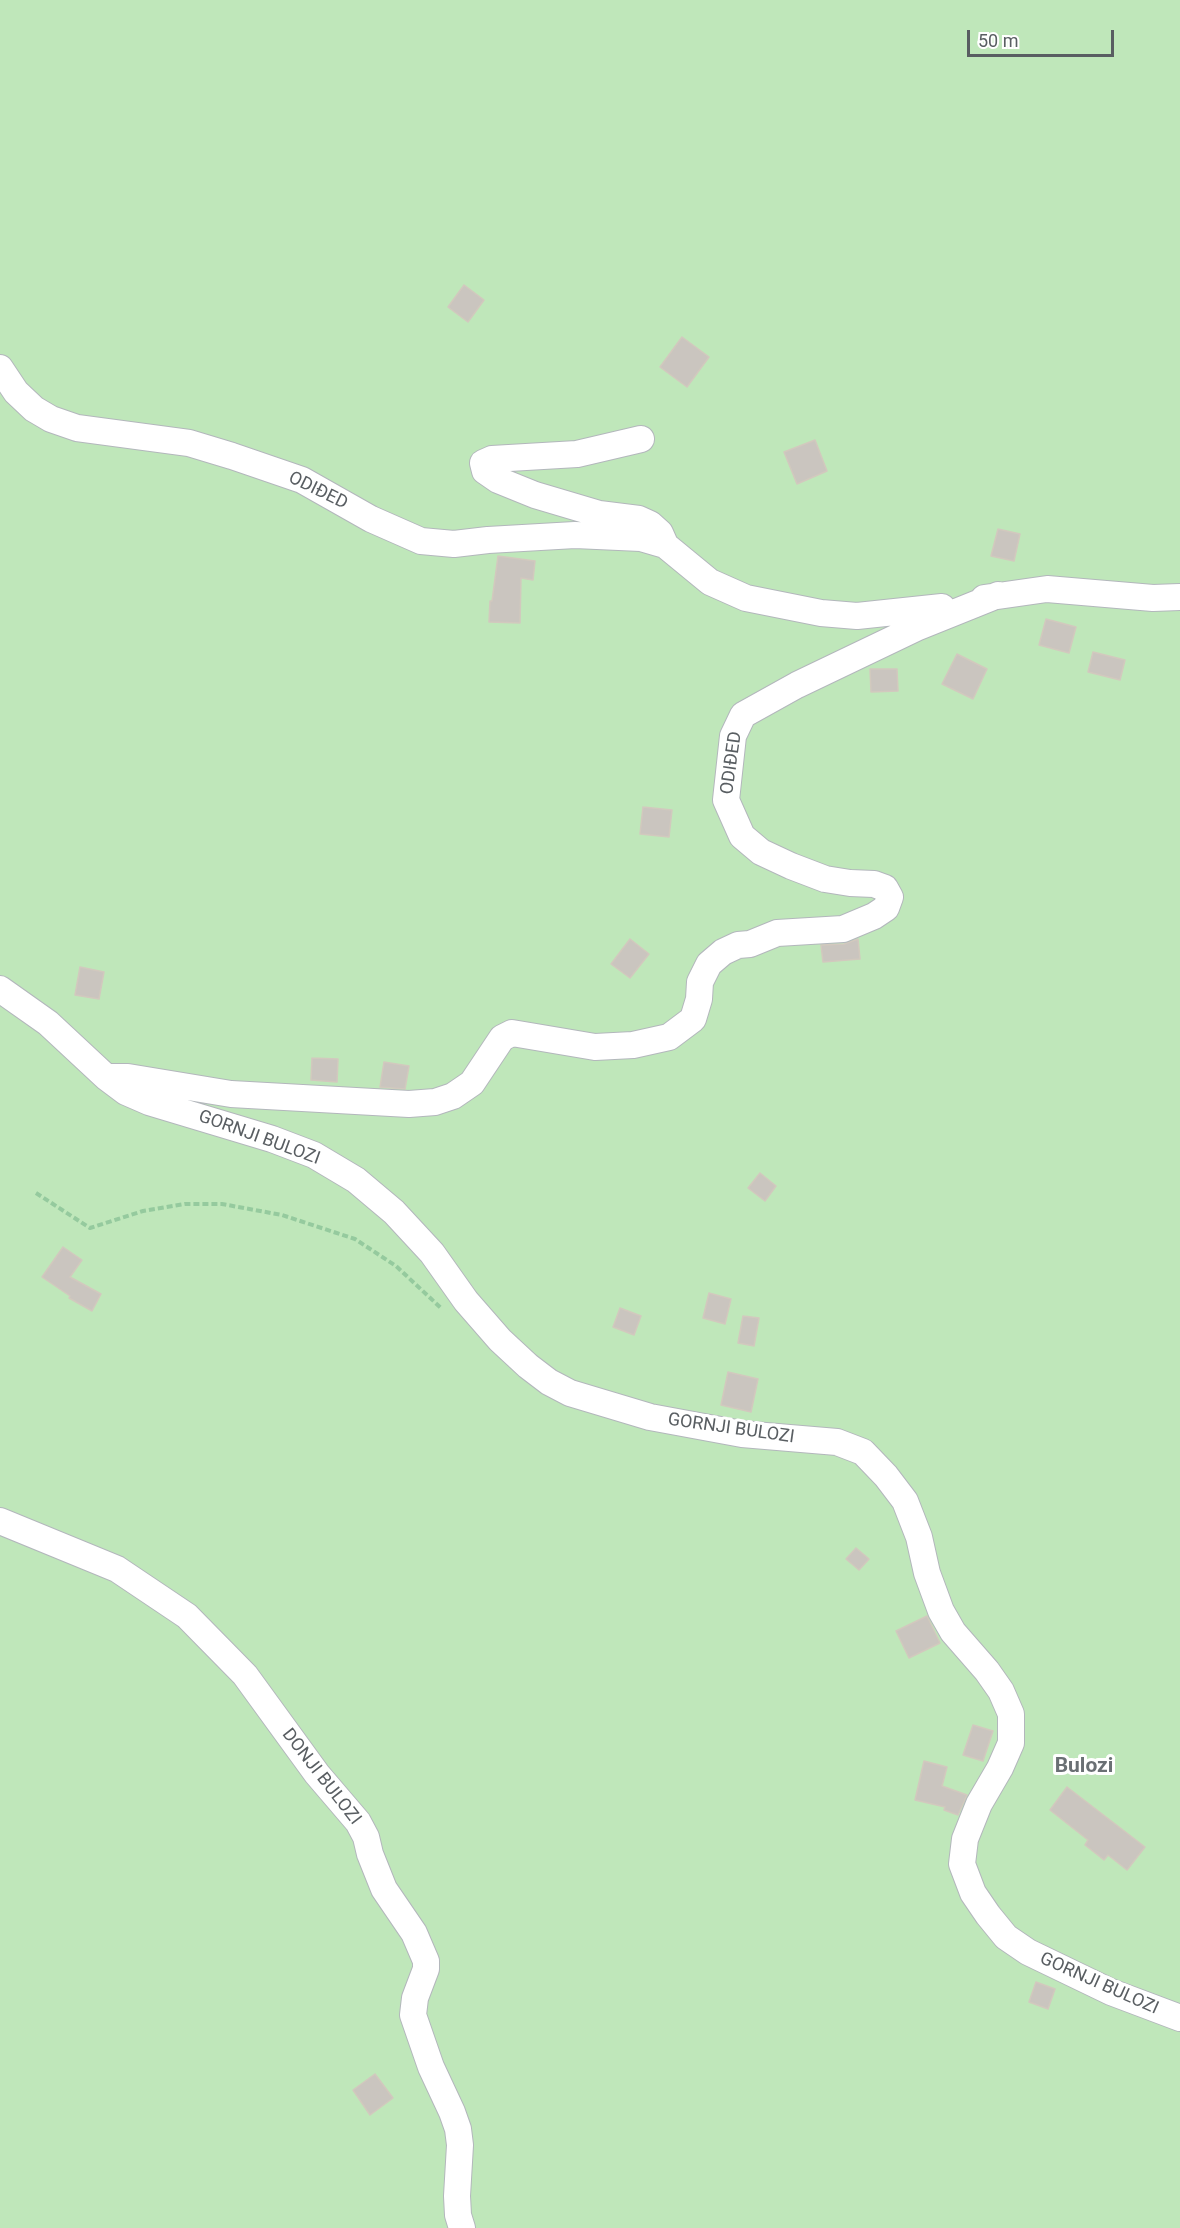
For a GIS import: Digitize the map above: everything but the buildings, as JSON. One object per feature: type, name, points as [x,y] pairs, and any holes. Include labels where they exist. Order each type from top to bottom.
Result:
[{"type":"street","name":"ODIĐED","points":[[0,368],[16,392],[34,409],[51,419],[76,428],[189,443],[302,480],[371,519],[421,541],[454,544],[575,535],[641,538],[665,545],[710,582],[746,598],[821,613],[857,616],[911,612],[951,606],[998,594],[1047,589],[1154,598],[1180,597]]},
{"type":"street","name":"ODIĐED","points":[[641,439],[578,454],[492,459],[483,463],[485,471],[498,480],[535,495],[599,514],[639,519],[650,524],[660,533],[665,545]]},
{"type":"street","name":"ODIĐED","points":[[106,1077],[128,1077],[231,1094],[409,1104],[435,1102],[453,1096],[472,1083],[501,1038],[512,1033],[596,1047],[633,1045],[669,1037],[693,1018],[699,999],[700,982],[709,964],[723,951],[738,945],[750,944],[777,933],[843,929],[874,916],[886,908],[890,897],[885,888],[874,884],[850,884],[825,879],[791,866],[761,852],[742,836],[726,800],[733,736],[743,715],[797,685],[916,628],[998,594]]},
{"type":"street","name":"GORNJI BULOZI","points":[[0,989],[48,1023],[106,1077],[126,1092],[149,1102],[234,1126],[314,1155],[356,1180],[394,1212],[432,1253],[466,1301],[501,1340],[549,1382],[570,1393],[650,1417],[742,1434],[837,1442],[863,1452],[886,1476],[904,1501],[919,1537],[927,1573],[941,1611],[953,1632],[987,1671],[1011,1714],[1011,1743],[979,1804],[965,1839],[962,1864],[973,1893],[1006,1937],[1028,1952],[1111,1992],[1180,2018]]},
{"type":"street","name":"DONJI BULOZI","points":[[0,1521],[117,1569],[187,1616],[245,1675],[317,1774],[358,1822],[366,1837],[384,1889],[414,1934],[426,1961],[426,1969],[415,1998],[413,2015],[431,2067],[458,2129],[460,2145],[457,2196],[458,2215],[462,2228]]},
{"type":"path","points":[[36,1193],[90,1228],[143,1210],[185,1204],[222,1204],[282,1215],[355,1239],[396,1266],[443,1310]]},
{"type":"green space","points":[[0,0],[1180,0],[1180,2228],[0,2228]]},
{"type":"district","name":"Bulozi","points":[[1084,1767]]}]
